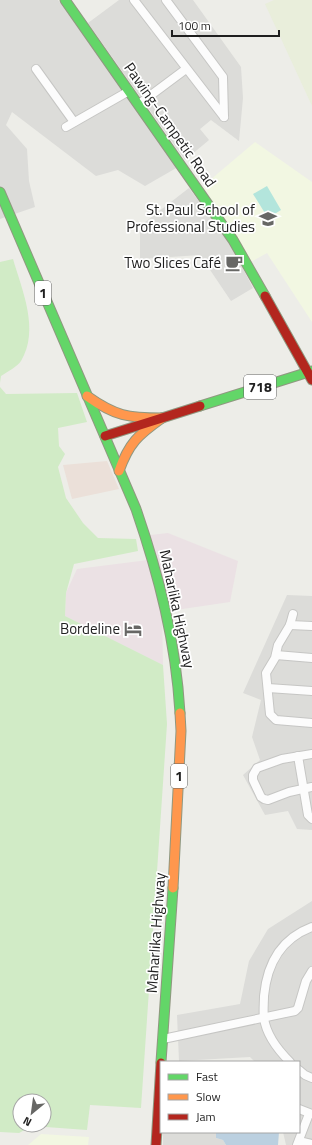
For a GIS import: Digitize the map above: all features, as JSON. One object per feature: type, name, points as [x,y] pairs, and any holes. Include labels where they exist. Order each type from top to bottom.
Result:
[{"type":"main road","name":"Pawing-Campetic Road","points":[[65,0],[233,240],[311,374]]},
{"type":"main road","name":"Maharlika Highway","points":[[0,192],[136,509],[152,556],[168,622],[178,681],[181,739],[176,844],[161,1061]]},
{"type":"main road","name":"718","points":[[105,436],[311,374]]},
{"type":"main road","points":[[86,395],[104,408],[120,415],[136,418],[162,418]]},
{"type":"main road","points":[[119,471],[124,456],[132,442],[140,434],[162,418]]},
{"type":"main road","name":"Maharlika Highway","points":[[156,1145],[160,1079]]},
{"type":"street","points":[[134,0],[224,117],[223,77],[166,0]]},
{"type":"street","points":[[36,69],[74,122]]},
{"type":"street","points":[[139,104],[186,69]]},
{"type":"street","points":[[66,127],[129,91]]},
{"type":"street","points":[[293,614],[290,625],[278,645],[276,655],[266,673],[270,714],[276,720],[312,722]]},
{"type":"street","points":[[290,625],[312,626]]},
{"type":"street","points":[[276,655],[312,658]]},
{"type":"street","points":[[268,688],[312,691]]},
{"type":"street","points":[[312,754],[298,756],[256,768],[253,775],[253,780],[261,797],[268,800],[278,795],[312,787]]},
{"type":"street","points":[[298,756],[308,815],[312,819]]},
{"type":"street","points":[[289,1061],[280,1051],[271,1037],[264,1019],[268,970],[280,950],[293,938],[312,927]]},
{"type":"street","points":[[163,1039],[264,1019],[297,1010],[306,982],[312,972]]},
{"type":"street","points":[[300,1071],[312,1078]]},
{"type":"street","points":[[300,1109],[311,1114],[298,1143],[312,1144]]},
{"type":"shaded area","points":[[0,0],[58,0],[178,167],[145,186],[118,170],[96,176],[12,112],[6,125],[27,149],[29,181],[35,207],[0,219]]},
{"type":"shaded area","points":[[119,0],[193,0],[241,67],[243,98],[239,141],[211,120],[200,129],[209,140],[185,160],[88,23]]},
{"type":"shaded area","points":[[274,0],[312,0],[312,106],[265,4]]},
{"type":"shaded area","name":"St. Paul School of Professional Studies","points":[[255,142],[312,182],[312,322],[267,253],[251,262],[203,186]]},
{"type":"shaded area","points":[[267,186],[281,210],[268,218],[253,194]]},
{"type":"shaded area","points":[[189,188],[230,244],[253,288],[231,301],[200,255],[140,259],[140,226]]},
{"type":"shaded area","points":[[107,461],[119,489],[72,499],[63,465]]},
{"type":"shaded area","points":[[168,533],[238,561],[230,602],[162,612],[163,665],[65,616],[66,593],[77,569],[148,560],[142,536]]},
{"type":"shaded area","points":[[287,595],[312,596],[312,830],[297,829],[288,811],[265,815],[243,775],[260,760],[252,737],[261,700],[243,693]]},
{"type":"shaded area","points":[[312,901],[312,1145],[286,1145],[283,1133],[300,1133],[300,1061],[254,1061],[250,1057],[179,1061],[177,1015],[240,1004],[249,961],[268,929]]},
{"type":"shaded area","points":[[163,1133],[216,1133],[216,1138],[223,1140],[226,1145],[163,1145]]},
{"type":"shaded area","points":[[216,1133],[279,1133],[278,1145],[226,1145],[223,1140],[216,1138]]},
{"type":"shaded area","points":[[41,1134],[89,1137],[88,1145],[28,1145]]},
{"type":"green space","points":[[13,259],[28,310],[29,336],[21,361],[1,376],[0,383],[0,262]]},
{"type":"green space","points":[[0,387],[6,394],[77,393],[87,422],[58,428],[59,446],[65,454],[58,467],[66,498],[83,523],[98,538],[136,539],[138,551],[74,564],[66,593],[65,616],[163,665],[167,724],[141,1108],[90,1105],[87,1130],[52,1127],[52,1093],[12,1093],[12,1133],[0,1132]]},
{"type":"traffic: fast","points":[[65,0],[233,240],[265,296]]},
{"type":"traffic: fast","points":[[0,192],[136,509],[152,559],[165,610],[175,661],[180,713]]},
{"type":"traffic: fast","points":[[200,406],[312,371]]},
{"type":"traffic: fast","points":[[161,1061],[173,888]]},
{"type":"traffic: slow","points":[[87,396],[114,412],[131,416],[162,418]]},
{"type":"traffic: slow","points":[[119,471],[135,440],[162,418]]},
{"type":"traffic: slow","points":[[173,888],[181,731],[180,713]]},
{"type":"traffic: jam","points":[[265,296],[312,380]]},
{"type":"traffic: jam","points":[[105,436],[200,406]]},
{"type":"traffic: jam","points":[[156,1145],[160,1079]]},
{"type":"place","name":"St. Paul School of Professional Studies","points":[[268,219]]},
{"type":"place","name":"Two Slices Café","points":[[234,263]]},
{"type":"place","name":"Bordeline","points":[[133,629]]}]
